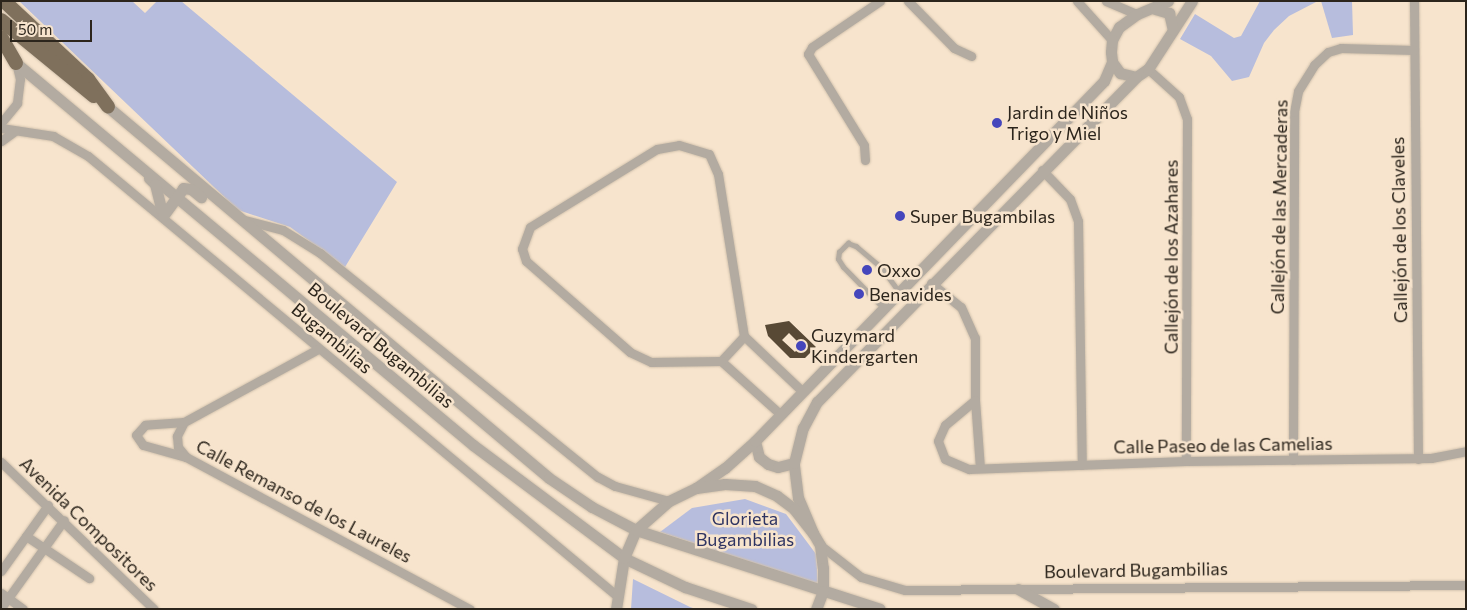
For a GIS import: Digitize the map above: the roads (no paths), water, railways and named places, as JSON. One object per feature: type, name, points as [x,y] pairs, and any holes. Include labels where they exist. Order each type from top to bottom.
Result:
[{"type":"highway","points":[[4,1],[88,79],[108,107]]},
{"type":"highway","points":[[1,20],[108,107]]},
{"type":"highway","points":[[1,37],[16,63]]},
{"type":"highway","points":[[1,50],[16,63]]},
{"type":"street","points":[[864,160],[864,145],[808,54],[812,47],[880,1]]},
{"type":"street","points":[[908,1],[954,48],[971,56]]},
{"type":"street","points":[[1077,1],[1112,40]]},
{"type":"street","points":[[1106,1],[1137,14]]},
{"type":"street","points":[[616,608],[616,595],[624,558],[636,530],[669,501],[696,488],[725,468],[755,441],[779,413],[1104,81],[1112,62],[1112,40],[1119,27],[1137,14],[1155,9],[1168,1]]},
{"type":"street","points":[[816,609],[823,591],[820,545],[798,498],[794,463],[804,428],[817,402],[1042,170],[1136,77],[1148,69],[1192,1]]},
{"type":"street","name":"Callejón de los Claveles","points":[[1414,1],[1418,459]]},
{"type":"street","points":[[1155,9],[1169,13],[1173,30]]},
{"type":"street","name":"Callejón de las Mercaderas","points":[[1293,460],[1294,112],[1298,91],[1314,64],[1328,52],[1341,48],[1414,50]]},
{"type":"street","points":[[1112,62],[1120,73],[1136,77]]},
{"type":"street","name":"Boulevard Bugambilias","points":[[16,63],[473,445],[624,558],[685,587],[751,609]]},
{"type":"street","points":[[1,123],[17,103],[20,79],[16,63]]},
{"type":"street","name":"Callejón de los Azahares","points":[[1148,69],[1179,97],[1187,118],[1186,461]]},
{"type":"street","name":"Boulevard Bugambilias","points":[[108,107],[549,478],[592,507],[636,530],[880,609]]},
{"type":"street","name":"Bugambilias","points":[[1,128],[15,131],[39,132],[72,145],[163,216],[318,349],[616,595]]},
{"type":"street","points":[[1,141],[15,131]]},
{"type":"street","points":[[779,413],[721,361],[651,362],[630,352],[526,261],[522,249],[530,227],[657,149],[669,144],[700,149],[710,154],[718,174],[744,336],[802,391]]},
{"type":"street","points":[[140,167],[155,184],[163,216]]},
{"type":"street","points":[[1042,170],[1070,199],[1078,221],[1082,465]]},
{"type":"street","points":[[163,216],[176,196],[189,188],[233,214]]},
{"type":"street","name":"Boulevard Bugambilias","points":[[233,214],[282,230],[320,253],[598,478],[615,486],[669,501]]},
{"type":"street","points":[[931,283],[954,300],[972,327],[975,338],[975,400],[980,468]]},
{"type":"street","points":[[721,361],[744,336]]},
{"type":"street","name":"Calle Remanso de los Laureles","points":[[318,349],[184,422],[178,431],[177,441],[186,457],[470,609]]},
{"type":"street","name":"Calle Paseo de las Camelias","points":[[975,400],[942,430],[938,447],[950,463],[963,468],[1186,461],[1418,459],[1466,452]]},
{"type":"street","points":[[184,422],[145,425],[136,435],[143,445],[186,457]]},
{"type":"street","points":[[755,441],[759,457],[768,464],[784,467],[794,463]]},
{"type":"street","name":"Avenida Compositores","points":[[1,462],[48,504],[154,609]]},
{"type":"street","points":[[696,488],[725,484],[756,486],[794,509],[813,533]]},
{"type":"street","points":[[1,571],[48,504]]},
{"type":"street","points":[[1,608],[5,596],[64,520]]},
{"type":"street","points":[[26,536],[89,578]]},
{"type":"street","name":"Boulevard Bugambilias","points":[[820,545],[850,570],[890,587],[905,590],[1466,585]]},
{"type":"street","points":[[1018,589],[1054,609]]},
{"type":"street","points":[[5,596],[23,609]]},
{"type":"lane","points":[[883,308],[843,267],[838,259],[839,252],[848,243],[856,246],[882,268],[899,291]]},
{"type":"place","name":"Jardin de Niños Trigo y Miel","points":[[997,123]]},
{"type":"place","name":"Super Bugambilas","points":[[900,216]]},
{"type":"place","name":"Oxxo","points":[[867,270]]},
{"type":"place","name":"Benavides","points":[[859,294]]},
{"type":"place","name":"Guzymard Kindergarten","points":[[801,346]]},
{"type":"park label","name":"Glorieta Bugambilias","points":[[745,529]]}]
